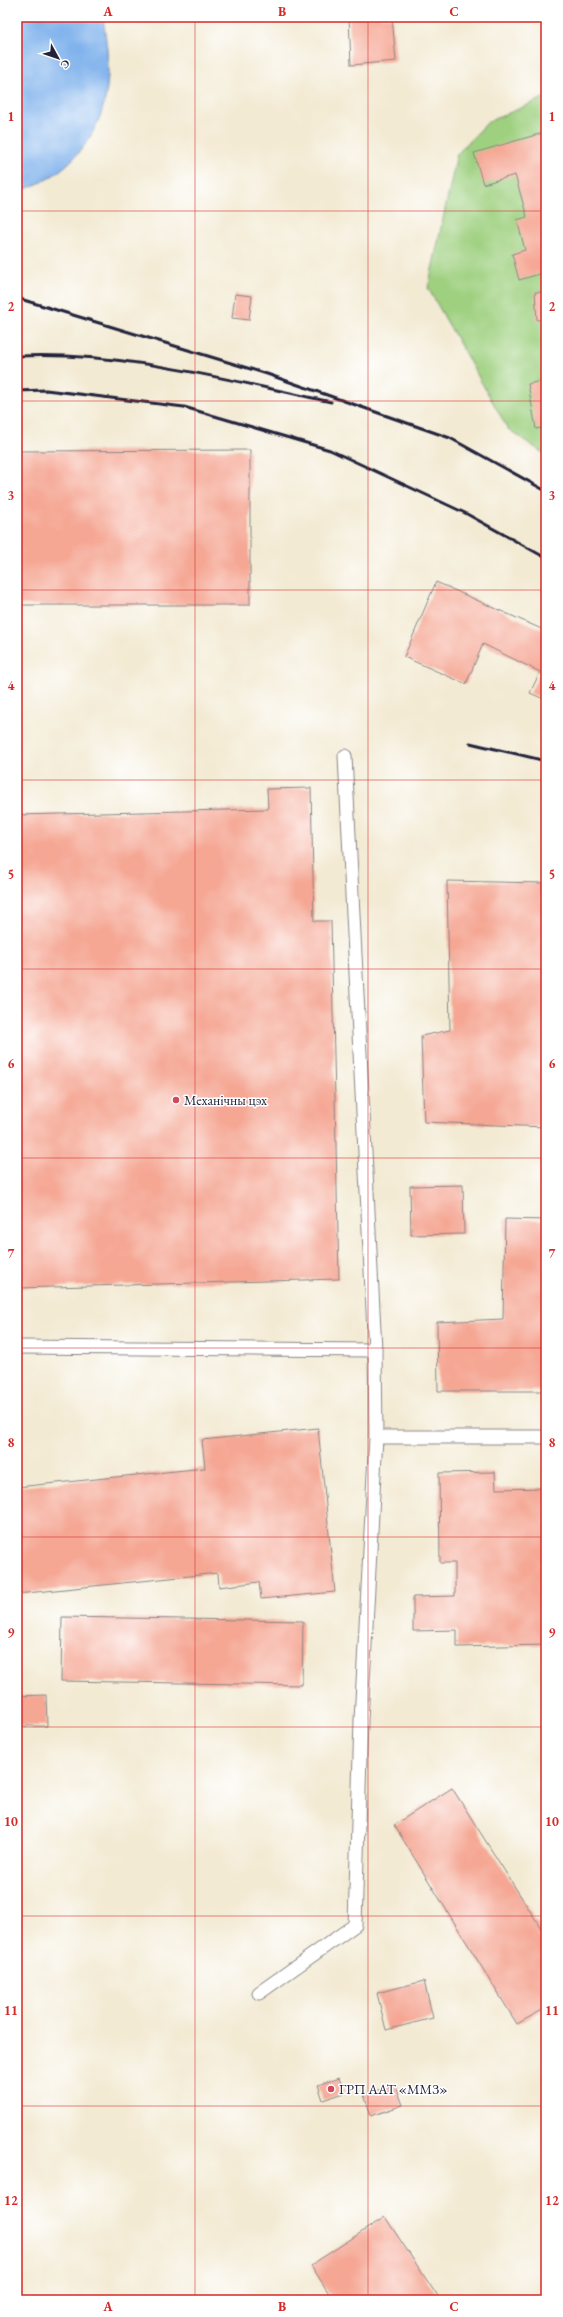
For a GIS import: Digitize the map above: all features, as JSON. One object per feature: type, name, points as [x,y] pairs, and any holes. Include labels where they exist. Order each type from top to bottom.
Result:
[{"type":"lane","points":[[259,1993],[356,1925],[360,1720],[376,1437],[375,1350],[345,756]]},
{"type":"lane","points":[[17,1347],[375,1350]]},
{"type":"lane","points":[[376,1437],[546,1437]]},
{"type":"green space","points":[[546,97],[546,455],[508,429],[428,288],[457,154],[488,122]]},
{"type":"water","points":[[17,17],[103,17],[108,70],[104,105],[98,122],[89,139],[65,166],[51,177],[17,191]]},
{"type":"building","points":[[349,17],[392,17],[396,61],[351,65]]},
{"type":"building","points":[[546,132],[546,272],[519,280],[512,254],[525,250],[517,220],[527,217],[515,175],[483,184],[474,153]]},
{"type":"building","points":[[535,292],[546,292],[546,320],[537,320]]},
{"type":"building","points":[[235,294],[252,296],[249,320],[232,318]]},
{"type":"building","points":[[546,380],[546,427],[536,429],[528,384]]},
{"type":"building","points":[[250,450],[250,605],[17,605],[17,451]]},
{"type":"building","points":[[436,582],[546,631],[546,700],[530,693],[540,672],[483,644],[466,684],[404,657]]},
{"type":"building","name":"Механічны цэх","points":[[311,788],[314,921],[331,921],[339,1279],[17,1288],[17,815],[268,809],[267,789]]},
{"type":"building","points":[[447,881],[542,883],[546,989],[546,1127],[424,1122],[421,1036],[450,1030]]},
{"type":"building","points":[[463,1185],[464,1234],[411,1235],[410,1186]]},
{"type":"building","points":[[505,1219],[546,1220],[546,1391],[438,1391],[437,1322],[503,1319]]},
{"type":"building","points":[[318,1428],[335,1592],[261,1599],[259,1582],[219,1587],[218,1573],[17,1594],[17,1487],[205,1468],[202,1440]]},
{"type":"building","points":[[495,1472],[496,1489],[546,1488],[546,1645],[457,1647],[457,1630],[413,1631],[413,1597],[455,1596],[455,1563],[440,1563],[439,1473]]},
{"type":"building","points":[[62,1617],[303,1621],[302,1685],[61,1681]]},
{"type":"building","points":[[46,1695],[47,1726],[17,1726],[17,1696]]},
{"type":"building","points":[[452,1788],[546,1936],[546,2008],[517,2024],[394,1825]]},
{"type":"building","points":[[424,1981],[433,2018],[386,2030],[377,1993]]},
{"type":"building","name":"ГРП ААТ «ММЗ»","points":[[339,2078],[344,2093],[323,2100],[318,2085]]},
{"type":"building","points":[[395,2084],[403,2105],[371,2116],[364,2095]]},
{"type":"building","points":[[385,2217],[440,2300],[333,2300],[311,2265]]},
{"type":"railway","points":[[17,298],[267,374],[450,438],[546,491]]},
{"type":"railway","points":[[17,356],[96,358],[136,363],[214,376],[331,402]]},
{"type":"railway","points":[[17,391],[46,390],[184,407],[330,450],[465,513],[546,558]]},
{"type":"railway","points":[[470,743],[546,761]]},
{"type":"place","name":"Механічны цэх","points":[[176,1100]]},
{"type":"place","name":"ГРП ААТ «ММЗ»","points":[[331,2089]]}]
